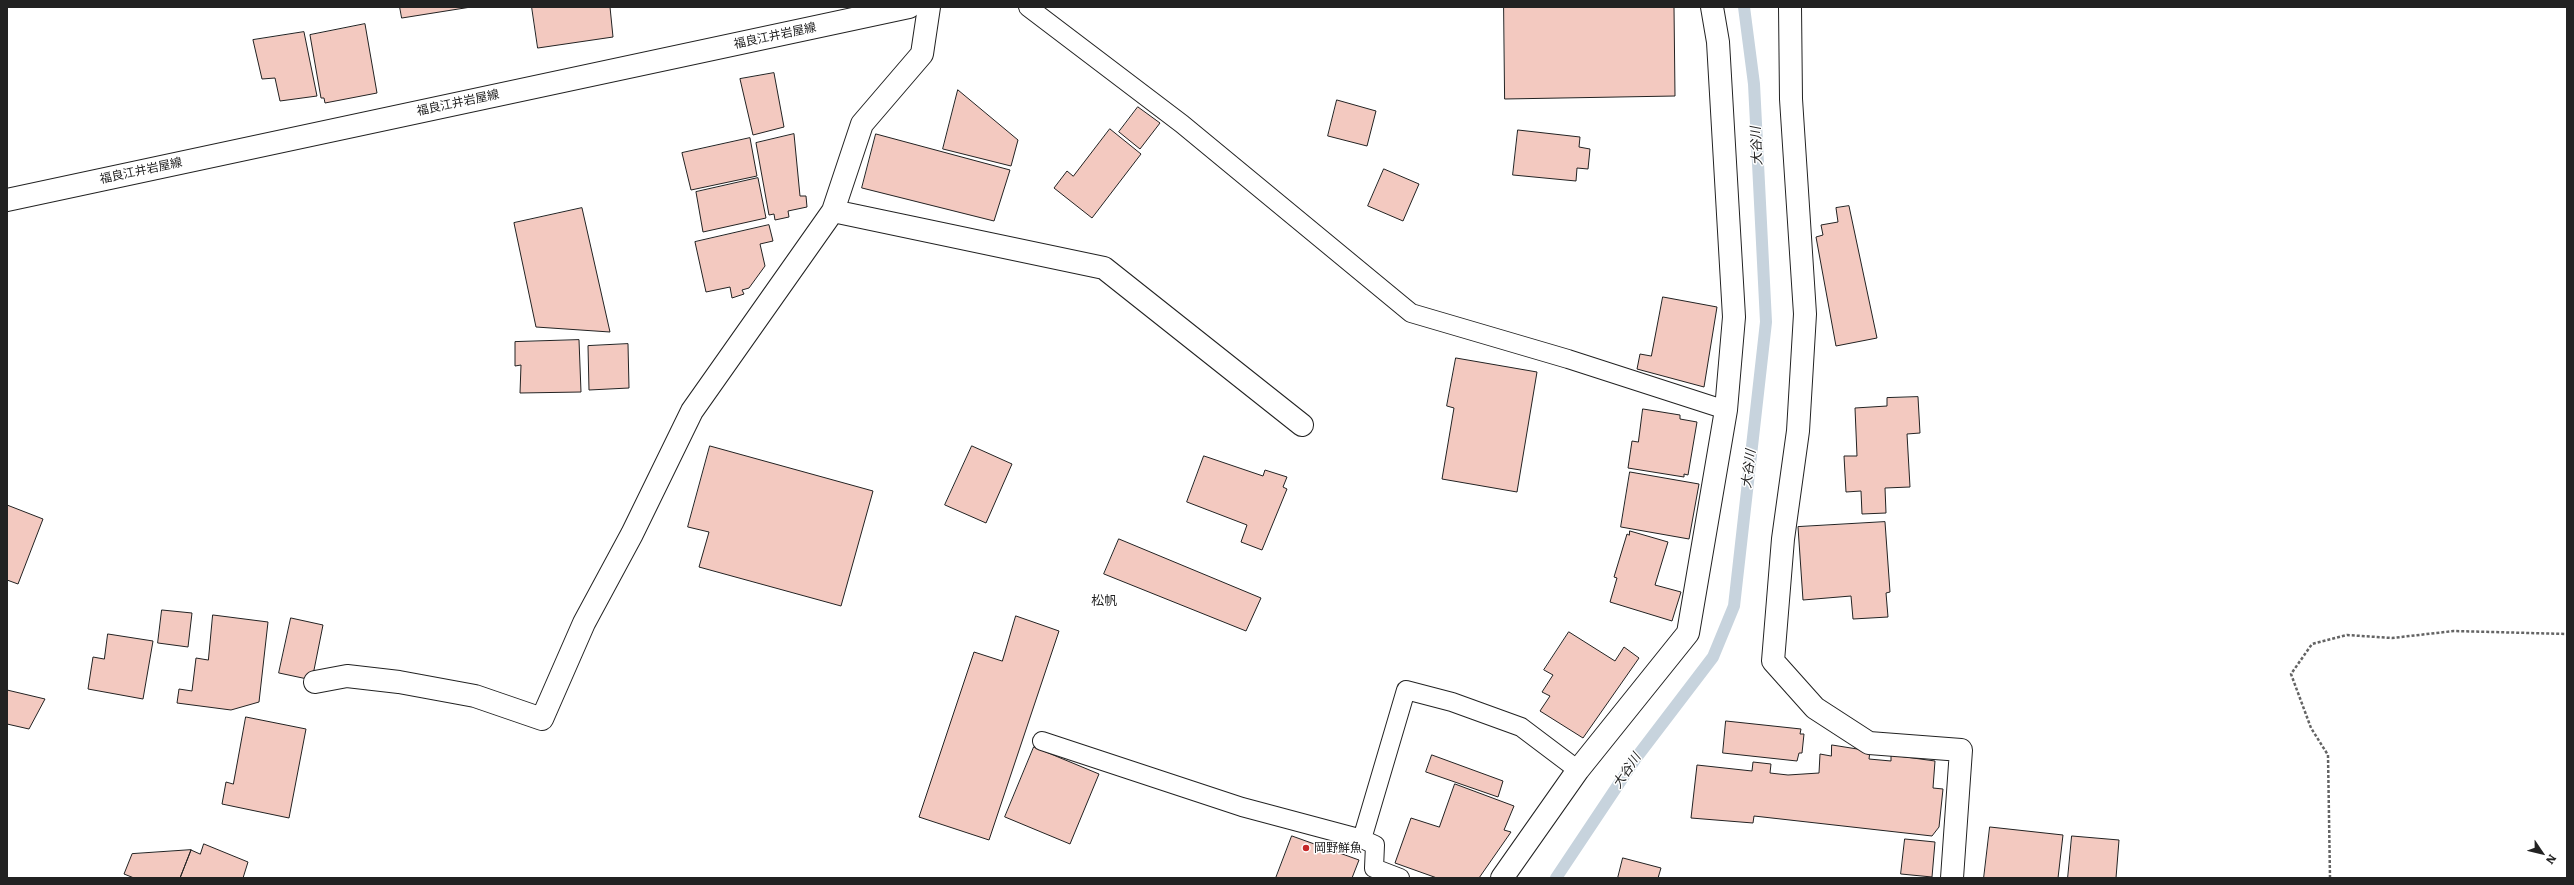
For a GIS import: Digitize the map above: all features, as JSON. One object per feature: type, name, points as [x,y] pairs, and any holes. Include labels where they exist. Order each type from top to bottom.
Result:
[{"type":"street","name":"福良江井岩屋線","points":[[7,200],[909,7]]},
{"type":"street","points":[[314,682],[347,676],[399,682],[474,696],[542,719],[584,623],[632,534],[692,411],[833,211],[862,124],[922,54],[929,7]]},
{"type":"street","points":[[1502,878],[1578,770],[1688,633],[1726,410],[1734,317],[1718,42],[1712,7]]},
{"type":"street","points":[[1790,7],[1791,99],[1805,314],[1798,431],[1783,539],[1773,661],[1815,708],[1869,743],[1961,750],[1952,878]]},
{"type":"street","points":[[833,211],[1104,268],[1302,425]]},
{"type":"lane","points":[[1028,7],[1182,124],[1411,313],[1568,359],[1726,410]]},
{"type":"lane","points":[[1362,838],[1406,690],[1452,702],[1521,726],[1578,770]]},
{"type":"lane","points":[[1042,741],[1242,807],[1362,838],[1374,845],[1374,868],[1400,878]]},
{"type":"path","points":[[2330,878],[2328,755],[2310,728],[2291,674],[2312,644],[2347,635],[2392,638],[2454,631],[2567,634]]},
{"type":"building","points":[[400,7],[471,7],[402,18]]},
{"type":"building","points":[[532,7],[610,7],[613,37],[538,48]]},
{"type":"building","points":[[1504,7],[1674,7],[1675,96],[1505,99]]},
{"type":"building","points":[[365,24],[377,93],[325,103],[324,98],[321,98],[310,35]]},
{"type":"building","points":[[304,32],[317,96],[280,101],[275,78],[262,79],[253,40]]},
{"type":"building","points":[[774,73],[784,127],[753,135],[740,79]]},
{"type":"building","points":[[958,90],[1018,140],[1011,166],[943,149]]},
{"type":"building","points":[[1337,100],[1376,111],[1367,146],[1328,136]]},
{"type":"building","points":[[1138,107],[1160,123],[1140,149],[1119,132]]},
{"type":"building","points":[[1110,129],[1141,154],[1092,218],[1054,188],[1067,171],[1073,176]]},
{"type":"building","points":[[1518,130],[1580,137],[1579,147],[1590,149],[1588,169],[1577,168],[1576,181],[1513,175]]},
{"type":"building","points":[[794,134],[800,196],[806,196],[807,207],[788,211],[789,217],[775,220],[774,214],[769,215],[756,143]]},
{"type":"building","points":[[876,134],[1010,170],[994,221],[862,188]]},
{"type":"building","points":[[750,138],[757,176],[691,190],[682,153]]},
{"type":"building","points":[[1384,169],[1419,184],[1403,221],[1368,206]]},
{"type":"building","points":[[758,178],[766,218],[703,232],[696,192]]},
{"type":"building","points":[[1849,206],[1877,338],[1836,346],[1816,237],[1823,235],[1821,225],[1838,222],[1836,208]]},
{"type":"building","points":[[582,208],[610,332],[536,327],[514,223]]},
{"type":"building","points":[[769,225],[773,241],[760,244],[765,266],[749,288],[742,290],[744,294],[732,298],[730,287],[706,292],[695,242]]},
{"type":"building","points":[[1663,297],[1717,307],[1704,387],[1637,369],[1640,354],[1651,356]]},
{"type":"building","points":[[579,340],[581,392],[520,393],[521,365],[515,366],[515,342]]},
{"type":"building","points":[[628,344],[629,388],[589,390],[588,346]]},
{"type":"building","points":[[1456,358],[1537,372],[1517,492],[1442,479],[1454,408],[1447,406]]},
{"type":"building","points":[[1918,397],[1920,433],[1907,434],[1910,487],[1885,488],[1886,513],[1862,514],[1861,491],[1846,492],[1844,456],[1857,456],[1855,408],[1887,406],[1887,398]]},
{"type":"building","points":[[1643,409],[1680,415],[1680,419],[1697,422],[1688,475],[1684,474],[1684,477],[1628,468],[1632,441],[1638,442]]},
{"type":"building","points":[[710,446],[873,491],[841,606],[699,567],[709,532],[688,527]]},
{"type":"building","points":[[972,446],[1012,464],[986,523],[945,505]]},
{"type":"building","points":[[1204,456],[1263,476],[1265,470],[1287,477],[1283,487],[1287,489],[1262,550],[1241,542],[1247,525],[1187,502]]},
{"type":"building","points":[[1630,472],[1699,484],[1689,539],[1621,527]]},
{"type":"building","points":[[7,505],[43,519],[18,584],[7,580]]},
{"type":"building","points":[[1885,522],[1890,592],[1886,593],[1888,617],[1853,619],[1851,596],[1803,600],[1798,527]]},
{"type":"building","points":[[1630,531],[1668,542],[1655,585],[1681,592],[1672,621],[1610,602],[1617,578],[1614,577],[1627,534],[1629,535]]},
{"type":"building","points":[[1119,539],[1261,598],[1246,631],[1104,574]]},
{"type":"building","points":[[162,610],[192,613],[188,647],[158,643]]},
{"type":"building","points":[[213,615],[268,622],[259,702],[231,710],[177,703],[179,689],[192,691],[196,658],[208,660]]},
{"type":"building","points":[[1016,616],[1059,631],[989,840],[919,817],[974,652],[1002,661]]},
{"type":"building","points":[[291,618],[323,625],[312,680],[279,673]]},
{"type":"building","points":[[1569,632],[1615,661],[1624,647],[1639,658],[1583,738],[1540,711],[1550,696],[1542,692],[1553,675],[1544,670]]},
{"type":"building","points":[[108,634],[153,641],[143,699],[88,689],[93,657],[104,659]]},
{"type":"building","points":[[7,690],[45,699],[29,729],[7,724]]},
{"type":"building","points":[[246,717],[306,729],[289,818],[222,804],[226,782],[233,784]]},
{"type":"building","points":[[1726,721],[1801,729],[1800,734],[1804,734],[1802,753],[1799,753],[1797,761],[1723,753]]},
{"type":"building","points":[[1832,745],[1870,751],[1869,759],[1891,761],[1891,755],[1935,761],[1933,788],[1943,789],[1939,827],[1932,836],[1754,816],[1753,823],[1691,818],[1697,765],[1752,771],[1753,762],[1771,764],[1770,773],[1788,775],[1819,773],[1820,754],[1831,756]]},
{"type":"building","points":[[1034,747],[1099,774],[1070,844],[1005,817]]},
{"type":"building","points":[[1432,755],[1503,781],[1498,797],[1426,772]]},
{"type":"building","points":[[1455,784],[1514,806],[1504,830],[1511,832],[1479,878],[1437,878],[1395,863],[1411,818],[1439,827]]},
{"type":"building","points":[[1990,827],[2063,835],[2058,878],[1984,878]]},
{"type":"building","name":"岡野鮮魚","points":[[1292,836],[1359,860],[1352,878],[1276,878]]},
{"type":"building","points":[[2072,836],[2119,840],[2116,878],[2068,878]]},
{"type":"building","points":[[1905,839],[1935,842],[1932,877],[1901,874]]},
{"type":"building","points":[[204,844],[248,862],[243,878],[180,878],[191,850],[200,854]]},
{"type":"building","points":[[191,850],[180,878],[134,878],[124,874],[132,854]]},
{"type":"building","points":[[1623,858],[1661,868],[1658,878],[1618,878]]},
{"type":"waterway","name":"大谷川","points":[[1556,878],[1636,758],[1713,657],[1734,606],[1766,322],[1754,84],[1744,7]]},
{"type":"place","name":"岡野鮮魚","points":[[1306,848]]},
{"type":"district","name":"松帆","points":[[1104,601]]}]
